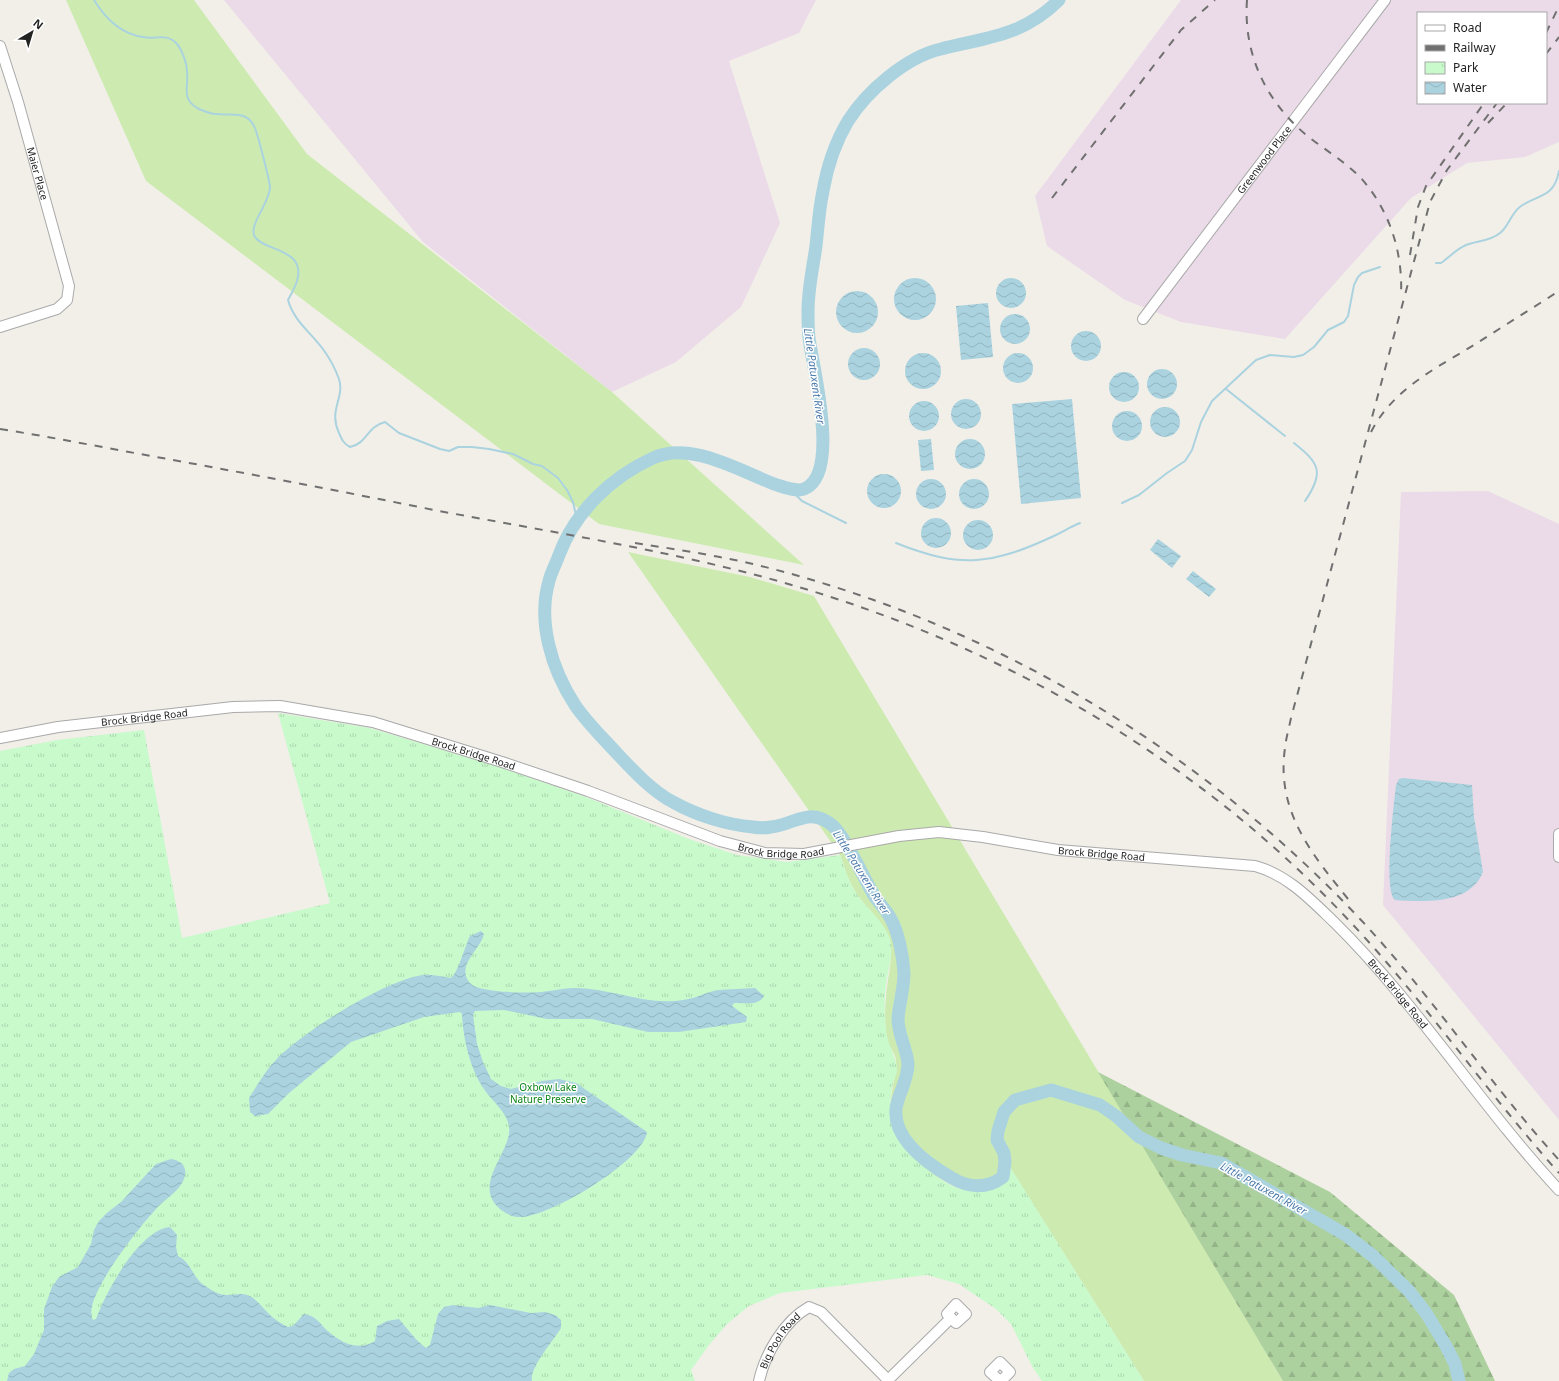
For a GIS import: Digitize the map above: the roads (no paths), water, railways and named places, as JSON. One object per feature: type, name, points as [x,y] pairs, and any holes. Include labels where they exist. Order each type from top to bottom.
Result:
[{"type":"street","name":"Greenwood Place","points":[[1143,319],[1385,0]]},
{"type":"street","name":"Maier Place","points":[[0,46],[68,278],[69,294],[66,300],[57,309],[0,327]]},
{"type":"street","name":"Brock Bridge Road","points":[[0,738],[58,727],[233,707],[280,706],[307,709],[373,722],[502,762],[588,791],[720,842],[765,854],[804,854],[920,833],[951,833],[1058,850],[1235,864],[1269,870],[1297,889],[1363,951],[1403,997],[1508,1131],[1559,1190]]},
{"type":"street","points":[[1559,834],[1559,857]]},
{"type":"street","name":"Big Pool Road","points":[[759,1381],[766,1360],[776,1341],[798,1315],[809,1307],[821,1312],[888,1381]]},
{"type":"street","points":[[888,1381],[951,1318]]},
{"type":"water","points":[[911,278],[919,278],[927,281],[933,287],[936,299],[933,311],[927,317],[919,320],[911,320],[903,317],[897,311],[894,303],[894,295],[897,287],[903,281]]},
{"type":"water","points":[[1011,278],[1017,279],[1025,287],[1025,299],[1017,307],[1011,308],[1005,307],[997,299],[996,293],[997,287],[1005,279]]},
{"type":"water","points":[[853,291],[861,291],[869,294],[875,300],[878,312],[875,324],[869,330],[861,333],[853,333],[845,330],[839,324],[836,316],[836,308],[839,300],[845,294]]},
{"type":"water","points":[[988,303],[993,357],[961,360],[956,306]]},
{"type":"water","points":[[1015,314],[1021,315],[1029,323],[1029,335],[1021,343],[1015,344],[1009,343],[1001,335],[1000,329],[1001,323],[1009,315]]},
{"type":"water","points":[[1086,331],[1092,332],[1100,340],[1100,352],[1092,360],[1086,361],[1080,360],[1072,352],[1071,346],[1072,340],[1080,332]]},
{"type":"water","points":[[861,348],[867,348],[877,355],[880,364],[879,370],[873,377],[867,380],[861,380],[851,373],[848,367],[848,361],[855,351]]},
{"type":"water","points":[[927,353],[936,358],[940,364],[940,378],[936,384],[927,389],[919,389],[910,384],[906,378],[905,367],[910,358],[916,354]]},
{"type":"water","points":[[1018,353],[1024,354],[1032,362],[1032,374],[1024,382],[1018,383],[1012,382],[1004,374],[1003,368],[1004,362],[1012,354]]},
{"type":"water","points":[[1162,369],[1168,370],[1176,378],[1176,390],[1168,398],[1162,399],[1156,398],[1148,390],[1147,384],[1148,378],[1156,370]]},
{"type":"water","points":[[1124,372],[1130,373],[1138,381],[1138,393],[1130,401],[1124,402],[1118,401],[1110,393],[1109,387],[1110,381],[1118,373]]},
{"type":"water","points":[[966,399],[972,400],[980,408],[980,420],[972,428],[966,429],[960,428],[952,420],[951,414],[952,408],[960,400]]},
{"type":"water","points":[[1072,399],[1081,498],[1021,504],[1012,404]]},
{"type":"water","points":[[924,401],[930,402],[938,410],[938,422],[930,430],[924,431],[918,430],[910,422],[909,416],[910,410],[918,402]]},
{"type":"water","points":[[1165,407],[1171,408],[1179,416],[1179,428],[1171,436],[1165,437],[1159,436],[1151,428],[1150,422],[1151,416],[1159,408]]},
{"type":"water","points":[[1127,411],[1133,412],[1141,420],[1141,432],[1133,440],[1127,441],[1121,440],[1113,432],[1112,426],[1113,420],[1121,412]]},
{"type":"water","points":[[931,439],[934,470],[921,471],[918,440]]},
{"type":"water","points":[[970,439],[976,440],[984,448],[984,460],[976,468],[970,469],[964,468],[956,460],[955,454],[956,448],[964,440]]},
{"type":"water","points":[[881,474],[887,474],[896,479],[900,485],[900,497],[896,503],[887,508],[881,508],[872,503],[867,494],[867,488],[872,479]]},
{"type":"water","points":[[931,479],[937,480],[945,488],[945,500],[937,508],[931,509],[925,508],[917,500],[916,494],[917,488],[925,480]]},
{"type":"water","points":[[974,479],[980,480],[988,488],[988,500],[980,508],[974,509],[968,508],[960,500],[959,494],[960,488],[968,480]]},
{"type":"water","points":[[936,518],[942,519],[950,527],[950,539],[942,547],[936,548],[930,547],[922,539],[921,533],[922,527],[930,519]]},
{"type":"water","points":[[978,520],[984,521],[992,529],[992,541],[984,549],[978,550],[972,549],[964,541],[963,535],[964,529],[972,521]]},
{"type":"water","points":[[1158,539],[1181,556],[1172,568],[1150,550]]},
{"type":"water","points":[[1193,571],[1216,589],[1209,597],[1186,579]]},
{"type":"water","points":[[1403,778],[1472,785],[1474,817],[1483,872],[1477,883],[1468,891],[1457,896],[1432,901],[1395,900],[1392,893],[1390,880],[1390,846],[1396,785],[1399,779]]},
{"type":"water","points":[[481,931],[484,934],[482,940],[470,958],[465,970],[466,977],[470,983],[482,989],[503,992],[541,992],[570,988],[588,989],[642,999],[669,1001],[696,997],[718,990],[755,988],[764,996],[755,1003],[734,1003],[732,1006],[747,1017],[746,1022],[679,1032],[648,1032],[592,1019],[547,1019],[504,1010],[475,1011],[473,1015],[477,1044],[491,1079],[501,1086],[511,1089],[542,1081],[559,1079],[576,1083],[647,1132],[642,1144],[629,1158],[612,1172],[570,1199],[549,1209],[531,1215],[515,1217],[502,1211],[495,1204],[490,1195],[492,1175],[506,1145],[509,1135],[509,1126],[505,1116],[479,1081],[471,1063],[464,1033],[462,1014],[460,1012],[424,1017],[351,1042],[289,1093],[268,1114],[255,1116],[250,1112],[249,1098],[264,1074],[275,1061],[303,1037],[367,996],[408,978],[434,975],[451,978],[459,965],[470,936]]},
{"type":"water","points":[[171,1159],[184,1166],[184,1180],[173,1194],[148,1218],[114,1263],[95,1296],[91,1310],[93,1320],[96,1319],[107,1294],[125,1264],[136,1250],[158,1231],[170,1227],[177,1235],[176,1247],[178,1256],[186,1262],[200,1282],[210,1289],[222,1295],[242,1294],[250,1296],[256,1300],[268,1313],[288,1327],[293,1326],[304,1314],[309,1315],[316,1319],[334,1336],[351,1345],[363,1346],[375,1341],[377,1326],[387,1321],[399,1319],[415,1338],[426,1348],[430,1345],[438,1314],[444,1307],[453,1305],[478,1308],[490,1305],[531,1313],[545,1312],[555,1315],[561,1320],[561,1328],[534,1369],[532,1381],[7,1381],[9,1373],[14,1369],[25,1366],[34,1354],[44,1330],[44,1309],[52,1287],[59,1277],[78,1267],[91,1244],[94,1230],[99,1221],[121,1202],[156,1164]]},
{"type":"waterway","points":[[94,0],[103,13],[121,29],[135,35],[148,38],[169,38],[177,44],[181,50],[187,68],[187,97],[193,105],[212,114],[242,116],[251,121],[254,126],[270,187],[267,199],[257,218],[254,235],[265,245],[290,256],[295,262],[298,270],[297,281],[288,300],[299,321],[327,355],[339,379],[340,392],[335,418],[342,440],[350,447],[356,445],[364,439],[374,427],[385,422],[399,433],[440,449],[449,451],[458,447],[472,447],[513,454],[533,464],[542,466],[558,478],[567,490],[573,502],[577,520]]},
{"type":"waterway","name":"Little Patuxent River","points":[[1059,0],[1046,12],[1032,21],[1004,34],[941,49],[914,59],[901,67],[877,87],[866,98],[848,121],[832,155],[825,182],[820,205],[809,295],[809,335],[819,395],[823,443],[821,464],[815,480],[804,489],[790,489],[716,460],[699,455],[683,453],[668,453],[653,458],[623,475],[609,486],[585,510],[566,539],[551,574],[546,597],[545,613],[549,645],[560,677],[579,711],[632,770],[664,797],[682,807],[722,822],[758,828],[779,826],[802,818],[816,817],[832,825],[843,839],[875,897],[894,925],[902,953],[904,973],[898,1025],[906,1053],[908,1070],[897,1103],[897,1120],[900,1131],[906,1141],[923,1158],[933,1166],[965,1184],[978,1186],[991,1184],[1003,1177],[1005,1162],[1004,1153],[997,1140],[998,1131],[1004,1112],[1015,1100],[1051,1090],[1100,1105],[1116,1116],[1139,1137],[1161,1148],[1182,1155],[1221,1163],[1346,1235],[1373,1256],[1409,1291],[1426,1313],[1446,1346],[1455,1364],[1459,1381]]},
{"type":"waterway","points":[[1436,263],[1441,263],[1466,245],[1496,236],[1506,227],[1512,216],[1521,206],[1550,191],[1557,180],[1559,171]]},
{"type":"waterway","points":[[1122,503],[1139,495],[1185,461],[1192,450],[1201,422],[1212,401],[1256,360],[1270,355],[1294,357],[1303,355],[1314,347],[1328,330],[1344,322],[1348,316],[1354,285],[1358,277],[1362,273],[1380,267]]},
{"type":"waterway","points":[[1226,389],[1285,436]]},
{"type":"waterway","points":[[1294,443],[1309,456],[1314,462],[1316,469],[1317,475],[1315,483],[1305,501]]},
{"type":"waterway","points":[[790,489],[802,501],[846,523]]},
{"type":"waterway","points":[[896,543],[939,557],[958,560],[976,560],[994,558],[1013,553],[1080,523]]},
{"type":"railway","points":[[1052,198],[1181,30],[1215,0]]},
{"type":"railway","points":[[1247,0],[1249,40],[1261,77],[1281,110],[1295,125],[1342,161],[1360,177],[1379,203],[1397,247],[1400,262],[1401,295]]},
{"type":"railway","points":[[1547,31],[1559,6]]},
{"type":"railway","points":[[1547,53],[1559,37]]},
{"type":"railway","points":[[1410,255],[1418,207],[1426,186],[1483,104]]},
{"type":"railway","points":[[1348,899],[1309,848],[1291,811],[1286,792],[1284,771],[1286,740],[1430,202],[1447,170],[1496,104]]},
{"type":"railway","points":[[1488,123],[1506,104]]},
{"type":"railway","points":[[1371,432],[1380,417],[1391,404],[1416,381],[1559,291]]},
{"type":"railway","points":[[0,429],[594,539],[713,564],[821,594],[888,617],[954,644],[1018,674],[1080,708],[1140,745],[1198,786],[1254,830],[1289,861],[1340,911],[1388,964],[1515,1122],[1559,1173]]},
{"type":"railway","points":[[635,543],[753,564],[839,588],[923,619],[1005,656],[1083,698],[1159,746],[1230,799],[1298,857],[1361,920],[1412,979],[1533,1131],[1559,1160]]},
{"type":"park label","name":"Oxbow Lake Nature Preserve","points":[[548,1092]]}]
